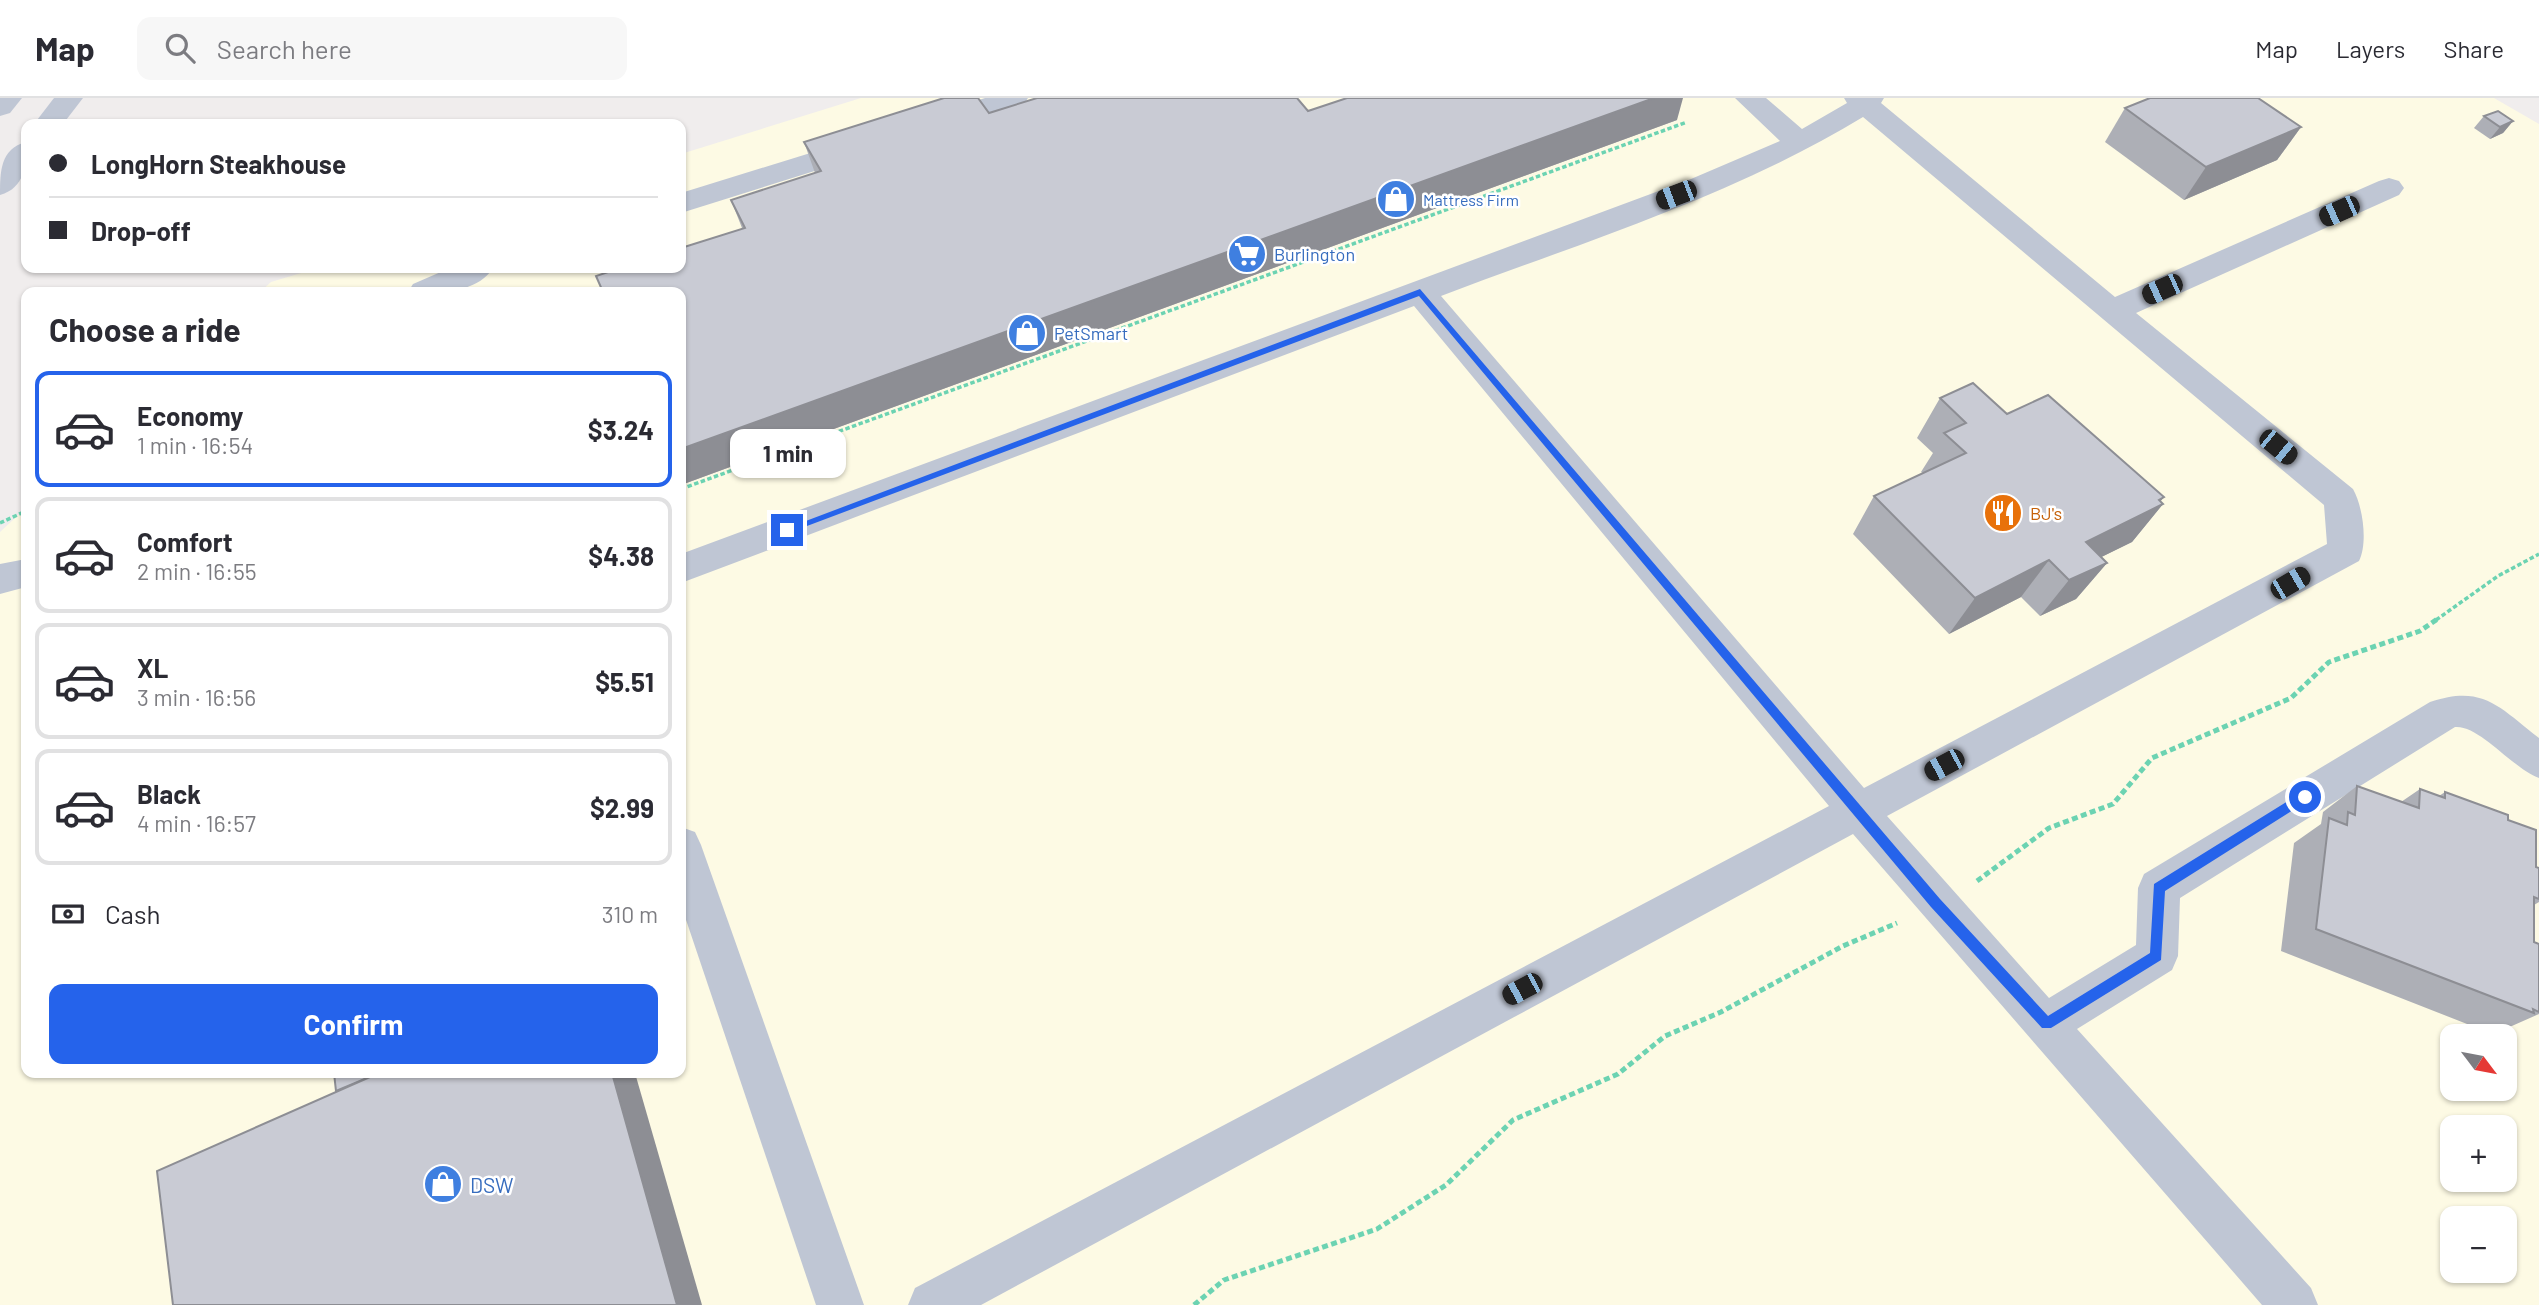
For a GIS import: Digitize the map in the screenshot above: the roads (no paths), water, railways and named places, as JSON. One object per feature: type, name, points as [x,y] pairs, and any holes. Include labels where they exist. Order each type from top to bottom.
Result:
[{"type":"street","points":[[0,107],[8,98]]},
{"type":"street","points":[[52,119],[69,98]]},
{"type":"street","points":[[686,201],[1014,98]]},
{"type":"street","points":[[1749,98],[1800,143]]},
{"type":"street","points":[[686,567],[1700,186],[1800,143],[1864,100],[2112,311],[2341,499],[2346,551],[932,1305]]},
{"type":"street","points":[[0,186],[21,158]]},
{"type":"street","points":[[2112,311],[2389,188]]},
{"type":"street","points":[[435,287],[466,273]]},
{"type":"street","points":[[1420,292],[1936,903],[2294,1305]]},
{"type":"street","points":[[0,579],[21,574]]},
{"type":"street","points":[[2046,1024],[2157,956],[2159,888],[2444,713],[2458,710],[2478,713],[2539,761]]},
{"type":"street","points":[[686,859],[840,1305]]},
{"type":"place","name":"Mattress Firm","points":[[1396,199]]},
{"type":"place","name":"Burlington","points":[[1247,254]]},
{"type":"place","name":"PetSmart","points":[[1027,333]]},
{"type":"place","name":"BJ's","points":[[2003,513]]},
{"type":"place","name":"DSW","points":[[443,1184]]}]
